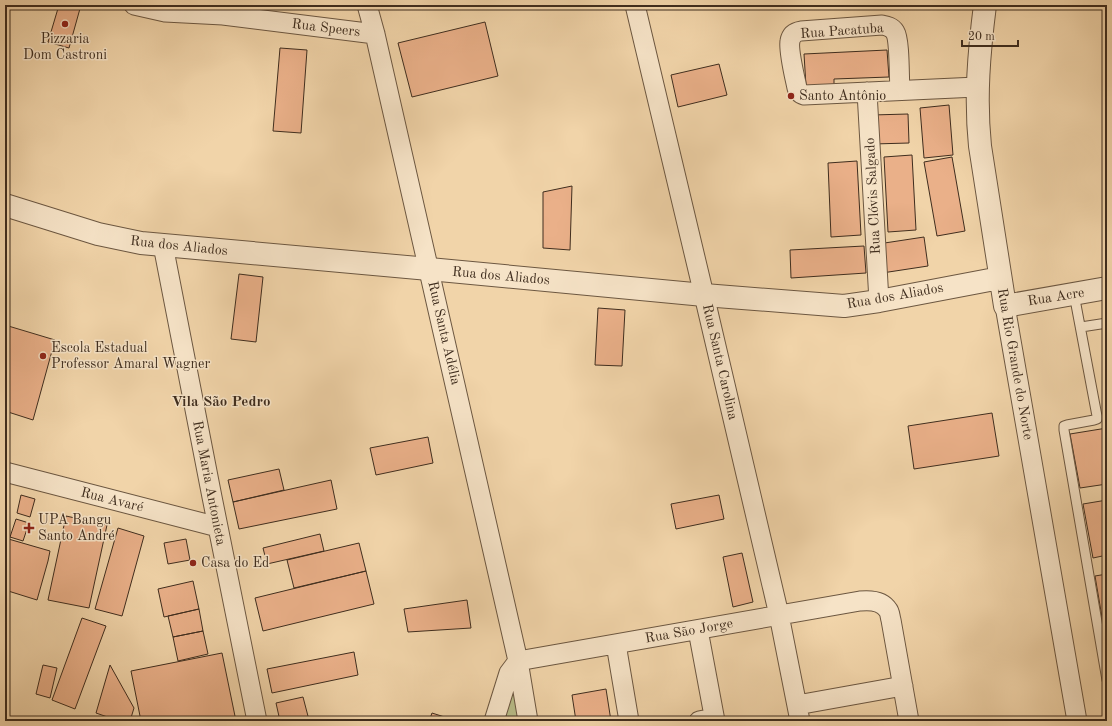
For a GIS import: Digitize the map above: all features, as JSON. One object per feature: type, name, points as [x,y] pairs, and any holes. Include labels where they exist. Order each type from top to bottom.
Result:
[{"type":"street","name":"Rua Speers","points":[[134,5],[165,12],[223,16],[375,34]]},
{"type":"street","name":"Rua Santa Adélia","points":[[367,5],[375,34],[518,661],[528,721]]},
{"type":"street","name":"Rua Santa Carolina","points":[[635,5],[778,615],[798,713]]},
{"type":"street","name":"Rua Rio Grande do Norte","points":[[985,5],[977,87],[980,146],[1000,278],[1077,721]]},
{"type":"street","name":"Rua Pacatuba","points":[[900,90],[897,37],[893,28],[882,25],[801,31],[796,32],[793,35],[790,42],[790,47],[797,88],[798,92],[804,95],[977,87]]},
{"type":"street","name":"Rua Clóvis Salgado","points":[[866,92],[879,301]]},
{"type":"street","name":"Rua dos Aliados","points":[[5,205],[98,234],[141,243],[704,295],[844,306],[879,301],[1000,278]]},
{"type":"street","name":"Rua Maria Antonieta","points":[[163,245],[257,721]]},
{"type":"street","name":"Rua Acre","points":[[1005,306],[1107,288]]},
{"type":"street","name":"Rua Avaré","points":[[5,472],[218,528]]},
{"type":"street","name":"Rua São Jorge","points":[[518,661],[871,600],[880,602],[888,610],[909,721]]},
{"type":"street","points":[[698,630],[709,720]]},
{"type":"street","points":[[616,644],[629,721]]},
{"type":"street","points":[[494,721],[509,673],[518,661]]},
{"type":"street","points":[[798,713],[903,686]]},
{"type":"lane","points":[[1074,294],[1097,419],[1067,425],[1064,426],[1064,430],[1107,680]]},
{"type":"lane","points":[[1081,327],[1107,323]]},
{"type":"green space","points":[[515,681],[523,721],[504,721]]},
{"type":"building","name":"Pizzaria Dom Castroni","points":[[59,5],[81,5],[69,48],[48,42]]},
{"type":"building","points":[[485,22],[498,76],[412,97],[398,43]]},
{"type":"building","points":[[280,48],[307,50],[301,133],[273,131]]},
{"type":"building","points":[[887,50],[889,77],[834,79],[834,85],[806,86],[804,54]]},
{"type":"building","points":[[719,64],[727,95],[678,107],[671,75]]},
{"type":"building","points":[[949,105],[953,155],[924,158],[920,108]]},
{"type":"building","points":[[908,114],[909,143],[873,144],[872,115]]},
{"type":"building","points":[[912,155],[916,230],[888,232],[884,157]]},
{"type":"building","points":[[952,157],[965,231],[937,236],[924,162]]},
{"type":"building","points":[[857,161],[861,235],[831,237],[828,163]]},
{"type":"building","points":[[572,186],[570,250],[543,248],[543,192]]},
{"type":"building","points":[[924,237],[928,266],[882,273],[878,244]]},
{"type":"building","points":[[864,246],[866,273],[791,278],[790,250]]},
{"type":"building","points":[[239,274],[263,277],[256,342],[231,339]]},
{"type":"building","points":[[598,308],[625,310],[622,366],[595,365]]},
{"type":"building","points":[[5,325],[55,340],[33,420],[5,411]]},
{"type":"building","points":[[992,413],[999,456],[914,469],[908,426]]},
{"type":"building","points":[[1107,428],[1107,484],[1080,488],[1070,434]]},
{"type":"building","points":[[428,437],[433,463],[376,475],[370,448]]},
{"type":"building","points":[[279,469],[284,490],[233,502],[228,480]]},
{"type":"building","points":[[331,480],[337,509],[239,529],[233,502]]},
{"type":"building","points":[[21,495],[35,499],[30,517],[17,513]]},
{"type":"building","points":[[719,495],[724,519],[676,529],[671,504]]},
{"type":"building","points":[[1107,500],[1107,555],[1093,558],[1083,504]]},
{"type":"building","points":[[66,516],[107,525],[89,608],[48,600]]},
{"type":"building","points":[[16,519],[29,523],[23,541],[10,537]]},
{"type":"building","points":[[118,528],[144,536],[122,616],[95,609]]},
{"type":"building","points":[[320,534],[324,551],[267,564],[263,548]]},
{"type":"building","points":[[5,538],[50,551],[37,600],[5,590]]},
{"type":"building","points":[[186,539],[190,560],[168,564],[164,543]]},
{"type":"building","points":[[359,543],[366,571],[294,588],[287,560]]},
{"type":"building","points":[[742,553],[753,602],[733,607],[723,557]]},
{"type":"building","points":[[366,571],[374,604],[263,631],[255,598]]},
{"type":"building","points":[[1107,574],[1107,629],[1104,629],[1095,576]]},
{"type":"building","points":[[193,581],[199,609],[164,617],[158,589]]},
{"type":"building","points":[[467,600],[471,628],[408,632],[404,609]]},
{"type":"building","points":[[199,609],[203,631],[173,637],[168,616]]},
{"type":"building","points":[[82,618],[106,626],[75,709],[52,700]]},
{"type":"building","points":[[203,631],[208,654],[178,661],[173,637]]},
{"type":"building","points":[[354,652],[358,675],[272,693],[267,669]]},
{"type":"building","points":[[222,653],[236,721],[141,721],[131,671]]},
{"type":"building","points":[[43,665],[57,668],[50,698],[36,694]]},
{"type":"building","points":[[110,665],[134,708],[130,721],[119,721],[96,713]]},
{"type":"building","points":[[606,689],[611,721],[576,721],[572,695]]},
{"type":"building","points":[[303,697],[309,720],[280,721],[276,703]]},
{"type":"building","points":[[432,713],[457,721],[429,721]]},
{"type":"place","name":"Pizzaria Dom Castroni","points":[[65,24]]},
{"type":"place","name":"Santo Antônio","points":[[791,96]]},
{"type":"place","name":"Escola Estadual Professor Amaral Wagner","points":[[43,356]]},
{"type":"place","name":"UPA Bangu Santo André","points":[[29,528]]},
{"type":"place","name":"Casa do Ed","points":[[193,563]]},
{"type":"district","name":"Vila São Pedro","points":[[221,402]]}]
